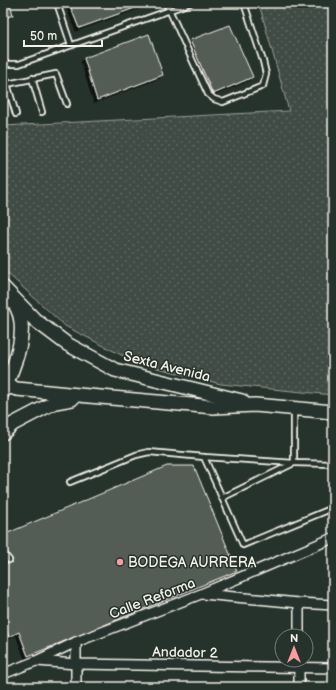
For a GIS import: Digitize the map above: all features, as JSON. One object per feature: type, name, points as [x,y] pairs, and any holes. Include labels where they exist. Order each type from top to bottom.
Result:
[{"type":"main road","points":[[3,287],[18,309],[21,318],[18,352],[4,388],[214,407],[255,405],[333,412]]},
{"type":"main road","name":"Sexta Avenida","points":[[3,287],[34,320],[67,344],[115,370],[255,405]]},
{"type":"main road","points":[[3,434],[13,424],[55,402],[89,396]]},
{"type":"street","name":"Calle Reforma","points":[[3,674],[36,661],[76,642],[201,594],[333,538]]},
{"type":"street","points":[[201,594],[298,603],[333,604]]},
{"type":"street","points":[[298,603],[298,628]]},
{"type":"street","points":[[76,642],[76,687]]},
{"type":"street","name":"Andador 2","points":[[36,661],[76,664],[274,664]]},
{"type":"street","name":"Andador 2","points":[[314,666],[333,668]]},
{"type":"street","points":[[298,668],[298,687]]},
{"type":"lane","points":[[57,3],[71,45]]},
{"type":"lane","points":[[166,3],[208,94],[214,99],[222,102],[263,86],[266,74],[244,3]]},
{"type":"lane","points":[[3,64],[19,64],[190,3]]},
{"type":"lane","points":[[3,70],[16,114]]},
{"type":"lane","points":[[7,84],[56,74],[67,104]]},
{"type":"lane","points":[[32,78],[42,112]]},
{"type":"lane","points":[[294,409],[294,463]]},
{"type":"lane","points":[[70,482],[136,455],[149,452],[294,463],[333,464]]},
{"type":"lane","points":[[204,457],[243,545],[333,508]]},
{"type":"lane","points":[[222,498],[294,463]]},
{"type":"lane","points":[[3,552],[9,560]]},
{"type":"shaded area","points":[[333,3],[333,395],[221,384],[137,363],[65,326],[6,272],[3,266],[3,126],[289,111],[259,4]]},
{"type":"building","points":[[3,3],[10,3],[13,15],[3,19]]},
{"type":"building","points":[[69,3],[146,3],[146,4],[79,28]]},
{"type":"building","points":[[230,25],[253,77],[213,94],[190,40]]},
{"type":"building","points":[[149,34],[163,75],[97,100],[84,58]]},
{"type":"building","name":"BODEGA AURRERA","points":[[167,466],[194,466],[237,571],[28,656],[19,632],[9,637],[3,622],[3,564],[11,561],[3,540],[3,535]]},
{"type":"place","name":"BODEGA AURRERA","points":[[120,562]]}]
